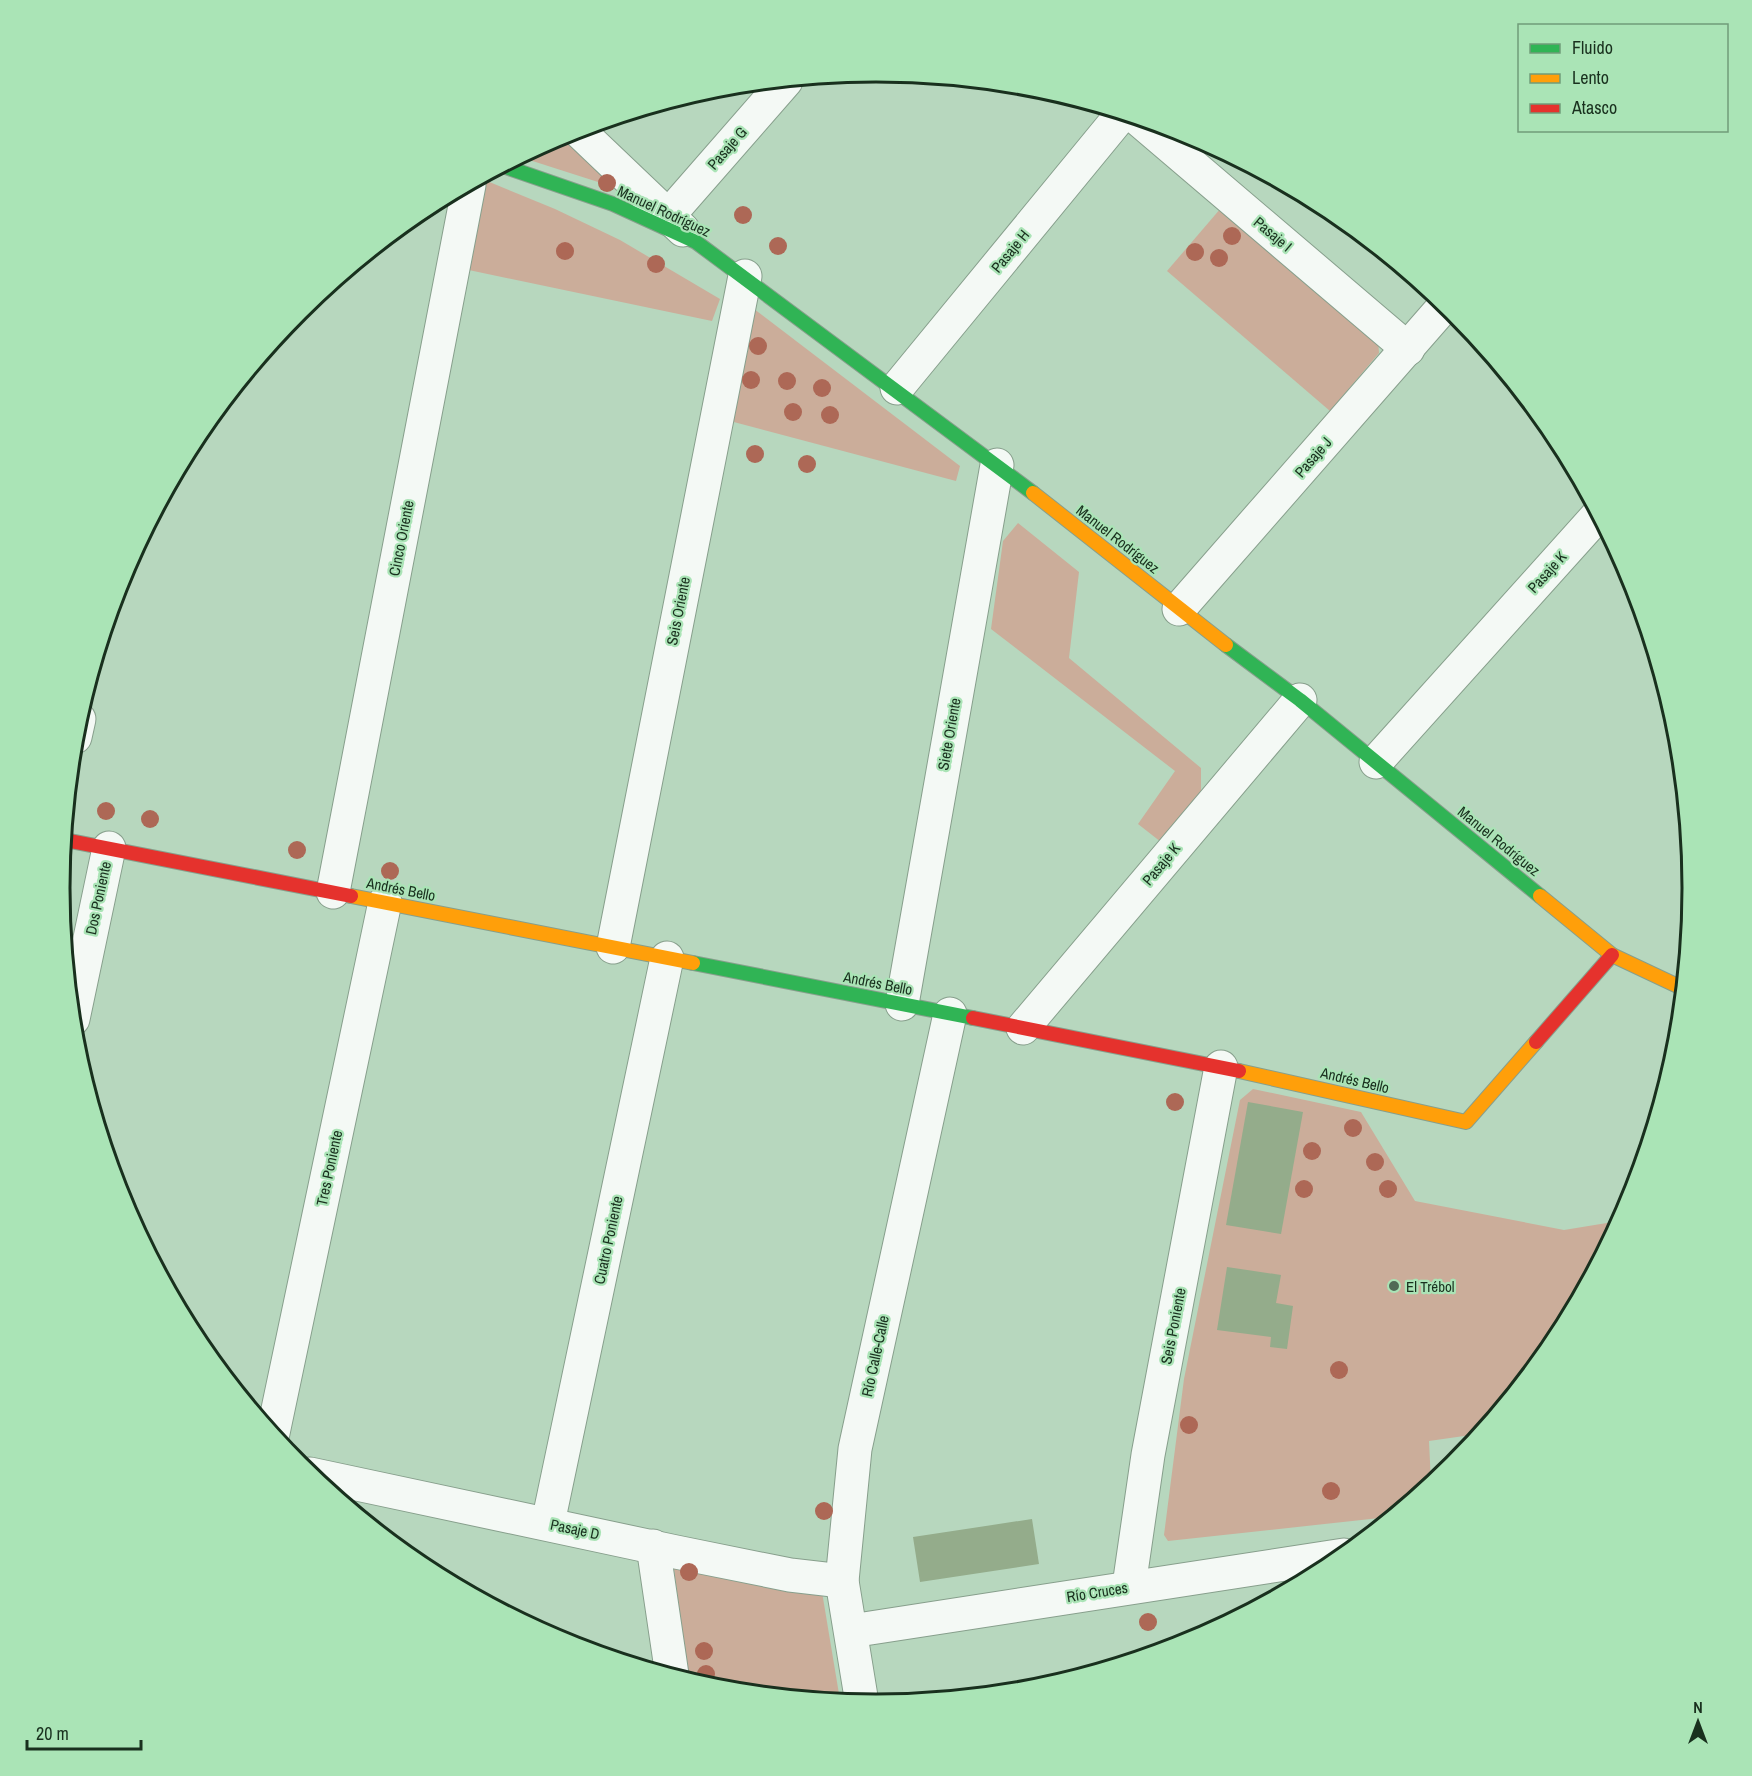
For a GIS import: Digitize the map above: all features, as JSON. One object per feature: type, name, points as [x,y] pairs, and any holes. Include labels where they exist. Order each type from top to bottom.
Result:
[{"type":"street","name":"Pasaje G","points":[[668,216],[780,88]]},
{"type":"street","name":"Pasaje H","points":[[897,388],[1117,120]]},
{"type":"street","name":"Pasaje I","points":[[1153,132],[1408,349]]},
{"type":"street","points":[[586,137],[696,242]]},
{"type":"street","name":"Manuel Rodríguez","points":[[513,170],[613,204],[696,242],[745,276],[998,465],[1179,609],[1300,700],[1612,955],[1676,985]]},
{"type":"street","name":"Cinco Oriente","points":[[333,892],[467,194]]},
{"type":"street","name":"Seis Oriente","points":[[613,947],[745,276]]},
{"type":"street","name":"Pasaje J","points":[[1179,609],[1439,312]]},
{"type":"street","name":"Siete Oriente","points":[[902,1004],[998,465]]},
{"type":"street","name":"Pasaje K","points":[[1376,762],[1593,522]]},
{"type":"street","name":"Pasaje K","points":[[1023,1028],[1300,700]]},
{"type":"street","name":"Andrés Bello","points":[[72,841],[1221,1067],[1466,1122],[1612,955]]},
{"type":"street","name":"Dos Poniente","points":[[78,997],[109,848]]},
{"type":"street","name":"Tres Poniente","points":[[275,1424],[385,902]]},
{"type":"street","name":"Cuatro Poniente","points":[[548,1523],[667,958]]},
{"type":"street","name":"Río Calle-Calle","points":[[861,1693],[842,1581],[855,1449],[950,1014]]},
{"type":"street","name":"Seis Poniente","points":[[1129,1586],[1148,1455],[1221,1067]]},
{"type":"street","name":"Pasaje D","points":[[327,1478],[790,1575],[842,1581]]},
{"type":"street","points":[[653,1546],[671,1667]]},
{"type":"street","name":"Río Cruces","points":[[851,1631],[1326,1557]]},
{"type":"shaded area","points":[[569,144],[623,190],[532,161]]},
{"type":"shaded area","points":[[489,182],[555,209],[620,240],[720,299],[712,321],[464,269],[486,183]]},
{"type":"shaded area","points":[[1221,208],[1378,340],[1379,353],[1330,411],[1167,271]]},
{"type":"shaded area","points":[[754,309],[960,466],[956,481],[730,421]]},
{"type":"shaded area","points":[[1018,523],[1079,572],[1069,658],[1201,768],[1201,793],[1161,842],[1138,824],[1175,771],[991,629],[1003,541]]},
{"type":"shaded area","name":"El Trébol","points":[[1253,1089],[1361,1112],[1415,1201],[1564,1230],[1608,1223],[1574,1291],[1546,1336],[1515,1378],[1467,1436],[1429,1441],[1430,1472],[1377,1518],[1168,1541],[1164,1535],[1184,1379],[1240,1100]]},
{"type":"shaded area","points":[[673,1562],[822,1592],[839,1693],[771,1687],[688,1671]]},
{"type":"building","points":[[1248,1102],[1303,1112],[1281,1234],[1226,1225]]},
{"type":"building","points":[[1227,1267],[1281,1275],[1276,1303],[1293,1306],[1287,1349],[1270,1347],[1271,1337],[1217,1330]]},
{"type":"building","points":[[1032,1519],[1039,1564],[920,1582],[913,1537]]},
{"type":"traffic: fast","points":[[513,170],[613,204],[696,242],[1033,493]]},
{"type":"traffic: fast","points":[[1226,645],[1300,700],[1540,896]]},
{"type":"traffic: fast","points":[[693,963],[973,1018]]},
{"type":"traffic: slow","points":[[1033,493],[1226,645]]},
{"type":"traffic: slow","points":[[351,896],[693,963]]},
{"type":"traffic: slow","points":[[1540,896],[1612,955],[1676,985]]},
{"type":"traffic: slow","points":[[1239,1071],[1466,1122],[1536,1042]]},
{"type":"traffic: jam","points":[[72,841],[351,896]]},
{"type":"traffic: jam","points":[[1536,1042],[1612,955]]},
{"type":"traffic: jam","points":[[973,1018],[1239,1071]]},
{"type":"place","name":"El Trébol","points":[[1394,1286]]}]
